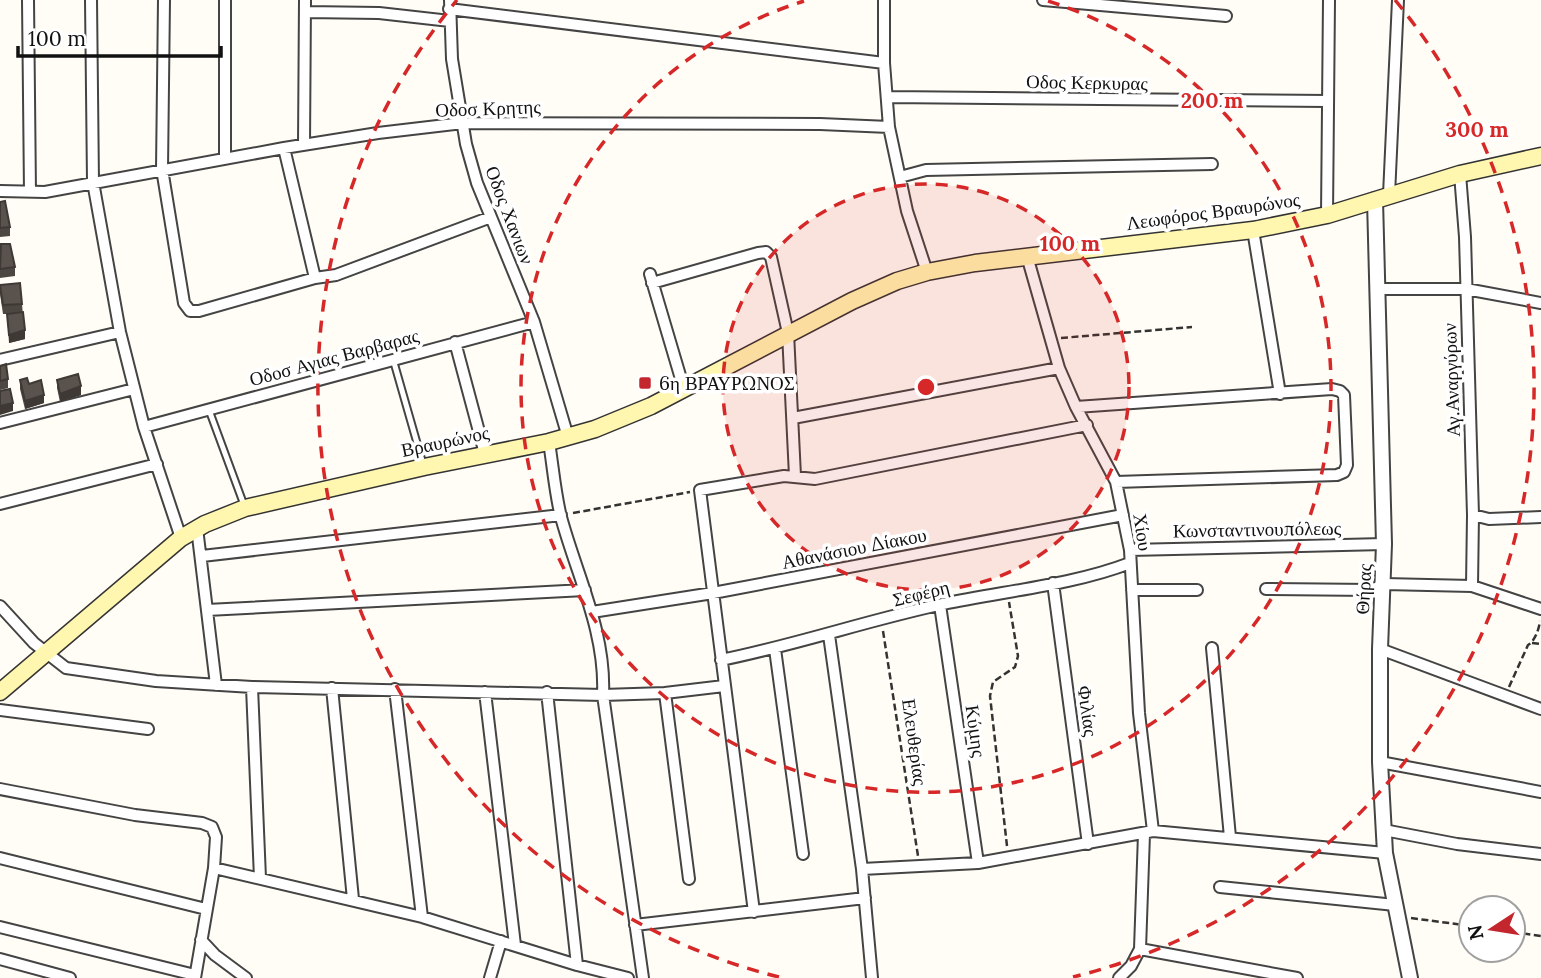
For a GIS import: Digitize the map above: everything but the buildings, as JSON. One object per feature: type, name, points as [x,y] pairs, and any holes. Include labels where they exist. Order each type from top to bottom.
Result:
[{"type":"main road","name":"Λεωφόρος Βραυρώνος","points":[[927,272],[1027,256],[1254,230],[1326,215],[1460,174],[1541,156]]},
{"type":"main road","name":"Βραυρώνος","points":[[0,692],[181,538],[197,528],[245,508],[549,442],[624,418],[788,333],[897,281],[927,272]]},
{"type":"street","points":[[28,0],[30,192]]},
{"type":"street","points":[[91,0],[93,182],[120,332],[134,389],[181,538]]},
{"type":"street","points":[[164,0],[162,169],[184,303],[190,311],[199,312],[315,278],[336,275],[491,217]]},
{"type":"street","points":[[225,0],[225,159]]},
{"type":"street","points":[[304,145],[305,0]]},
{"type":"street","points":[[884,0],[884,63],[889,127],[907,211],[927,272]]},
{"type":"street","points":[[1043,0],[1226,16]]},
{"type":"street","points":[[1326,215],[1329,0]]},
{"type":"street","points":[[1382,198],[1398,0]]},
{"type":"street","points":[[306,12],[450,10],[884,63]]},
{"type":"street","name":"Οδος Χανιων","points":[[450,10],[452,59],[466,144],[477,183],[534,322],[568,437]]},
{"type":"street","name":"Οδος Κερκυρας","points":[[888,97],[1328,102]]},
{"type":"street","name":"Οδοσ Κρητης","points":[[0,191],[44,192],[284,148],[463,123],[820,124],[889,127]]},
{"type":"street","points":[[284,148],[315,278]]},
{"type":"street","points":[[900,177],[926,170],[1212,164]]},
{"type":"street","name":"Αγ.Αναργύρων","points":[[1460,174],[1473,515],[1472,586]]},
{"type":"street","name":"Θήρας","points":[[1382,198],[1377,289],[1384,544],[1380,762],[1385,853],[1410,978]]},
{"type":"street","points":[[1254,230],[1280,394]]},
{"type":"street","points":[[684,389],[651,278],[766,252],[771,257],[788,333],[795,476]]},
{"type":"street","name":"Χίου","points":[[1027,256],[1059,368],[1076,407],[1116,482],[1130,550],[1149,833],[1140,948]]},
{"type":"street","points":[[1377,289],[1466,289],[1541,303]]},
{"type":"street","name":"Οδοσ Αγιας Βαρβαρας","points":[[144,427],[534,322]]},
{"type":"street","points":[[0,360],[120,332]]},
{"type":"street","points":[[456,342],[485,454]]},
{"type":"street","points":[[793,418],[1059,368]]},
{"type":"street","points":[[0,423],[134,389]]},
{"type":"street","points":[[1076,407],[1340,391],[1344,395],[1347,465],[1344,472],[1337,475],[1116,482]]},
{"type":"street","points":[[754,912],[700,490],[795,476],[815,478],[1087,425]]},
{"type":"street","points":[[549,442],[561,515],[592,612],[604,670],[603,695],[643,978]]},
{"type":"street","points":[[0,504],[157,464]]},
{"type":"street","points":[[202,556],[561,515]]},
{"type":"street","name":"Αθανάσιου Δίακου","points":[[592,612],[713,593],[1123,515]]},
{"type":"street","points":[[1473,515],[1489,519],[1541,517]]},
{"type":"street","points":[[197,528],[216,685]]},
{"type":"street","name":"Κωνσταντινουπόλεως","points":[[1130,550],[1384,544]]},
{"type":"street","name":"Σεφέρη","points":[[720,660],[775,649],[940,605],[1102,574],[1130,563]]},
{"type":"street","name":"Φιλίας","points":[[1053,583],[1088,844]]},
{"type":"street","points":[[1266,589],[1372,590],[1384,584],[1472,586],[1541,612]]},
{"type":"street","points":[[207,610],[584,590]]},
{"type":"street","points":[[1132,590],[1197,590]]},
{"type":"street","name":"Κύμης","points":[[940,605],[978,863]]},
{"type":"street","points":[[2,610],[45,653],[66,668],[156,681],[252,687],[603,695],[665,693],[724,686]]},
{"type":"street","points":[[829,635],[862,869],[872,978]]},
{"type":"street","points":[[1212,648],[1230,837]]},
{"type":"street","points":[[775,649],[803,854]]},
{"type":"street","points":[[1380,649],[1541,709]]},
{"type":"street","points":[[252,687],[260,878]]},
{"type":"street","points":[[332,688],[353,899]]},
{"type":"street","points":[[395,690],[422,916]]},
{"type":"street","points":[[485,692],[515,945]]},
{"type":"street","points":[[547,692],[577,965]]},
{"type":"street","points":[[665,693],[689,879]]},
{"type":"street","points":[[0,710],[148,729]]},
{"type":"street","points":[[1380,762],[1541,792]]},
{"type":"street","points":[[0,789],[135,815],[202,823],[212,827],[216,837],[214,868],[195,976],[0,927]]},
{"type":"street","points":[[1384,830],[1482,848],[1541,854]]},
{"type":"street","points":[[862,869],[978,863],[1149,833],[1230,837],[1385,853]]},
{"type":"street","points":[[0,858],[206,909]]},
{"type":"street","points":[[214,868],[422,916],[577,965],[628,978]]},
{"type":"street","points":[[1220,887],[1397,911]]},
{"type":"street","points":[[635,926],[865,898]]},
{"type":"street","points":[[201,940],[215,955],[246,978]]},
{"type":"street","points":[[491,978],[501,941]]},
{"type":"street","points":[[1127,976],[1140,948],[1297,978]]},
{"type":"street","points":[[0,958],[70,978]]},
{"type":"lane","points":[[393,359],[424,467]]},
{"type":"lane","points":[[209,410],[245,508]]},
{"type":"path","points":[[1051,339],[1192,327]]},
{"type":"path","points":[[561,515],[700,490]]},
{"type":"path","points":[[1007,592],[1018,656],[1016,667],[993,682],[990,696],[1009,858]]},
{"type":"path","points":[[1506,695],[1528,645],[1532,643],[1539,628],[1541,612]]},
{"type":"path","name":"Ελευθερίας","points":[[881,621],[919,867]]},
{"type":"path","points":[[1532,643],[1541,644]]},
{"type":"path","points":[[1397,911],[1457,923]]},
{"type":"place","name":"6η ΒΡΑΥΡΩΝΟΣ","points":[[645,383]]}]
